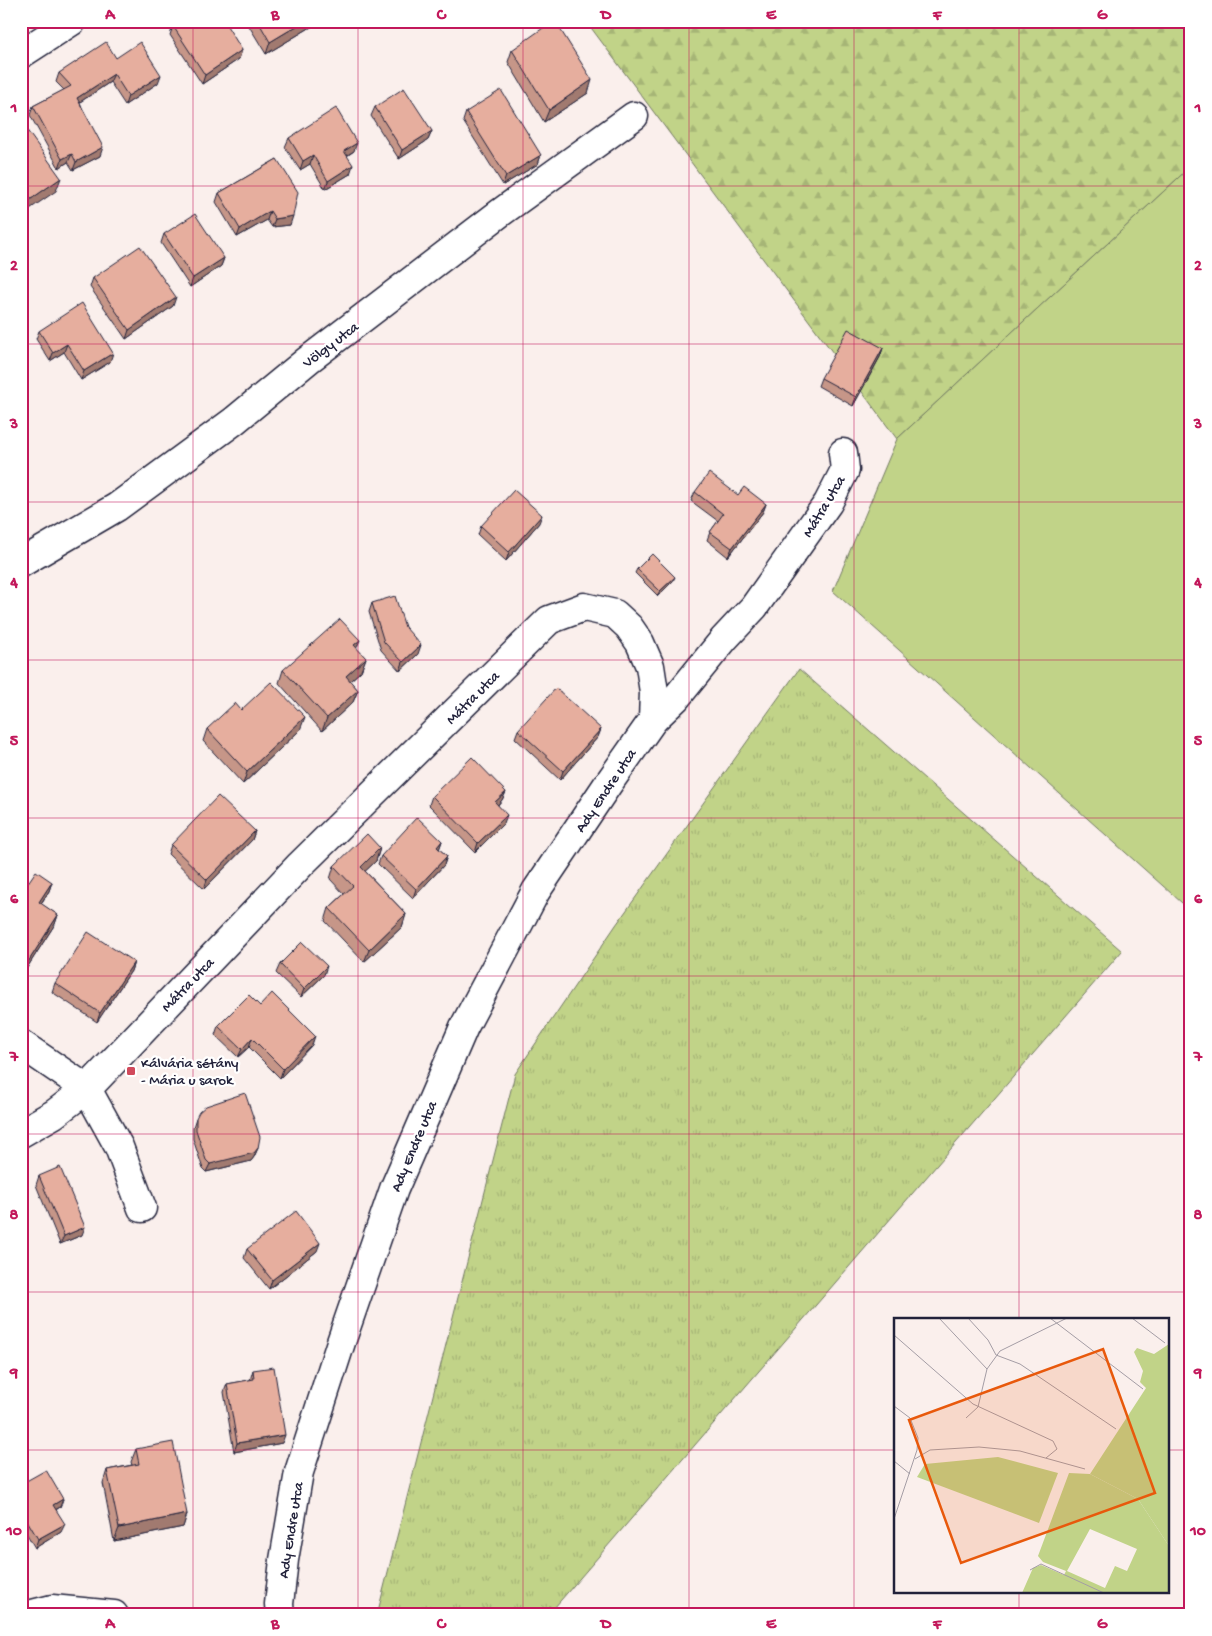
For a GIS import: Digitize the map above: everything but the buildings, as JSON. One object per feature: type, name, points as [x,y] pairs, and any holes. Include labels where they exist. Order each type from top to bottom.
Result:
[{"type":"street","points":[[21,54],[72,21]]},
{"type":"street","name":"Völgy utca","points":[[21,563],[125,501],[234,421],[308,360],[500,213],[634,116]]},
{"type":"street","name":"Mátra utca","points":[[653,720],[676,698],[724,639],[754,607],[780,572],[828,503],[845,470],[843,453]]},
{"type":"street","name":"Mátra utca","points":[[21,1133],[54,1114],[87,1089],[300,865],[549,620],[584,607],[615,614],[629,627],[640,643],[650,666],[654,692],[653,720]]},
{"type":"street","name":"Ady Endre utca","points":[[280,1615],[279,1604],[284,1560],[299,1472],[340,1342],[394,1189],[464,1027],[536,891],[653,720]]},
{"type":"street","points":[[21,1044],[87,1089],[120,1147],[142,1208]]},
{"type":"street","points":[[28,1615],[52,1609],[114,1615]]},
{"type":"green space","points":[[586,21],[1191,21],[1191,166],[897,439]]},
{"type":"green space","points":[[1191,166],[1191,911],[833,591],[897,439]]},
{"type":"green space","points":[[799,669],[1122,951],[548,1615],[377,1615],[515,1074],[616,925]]},
{"type":"place","name":"Kálvária sétány - Mária u sarok","points":[[131,1071]]}]
